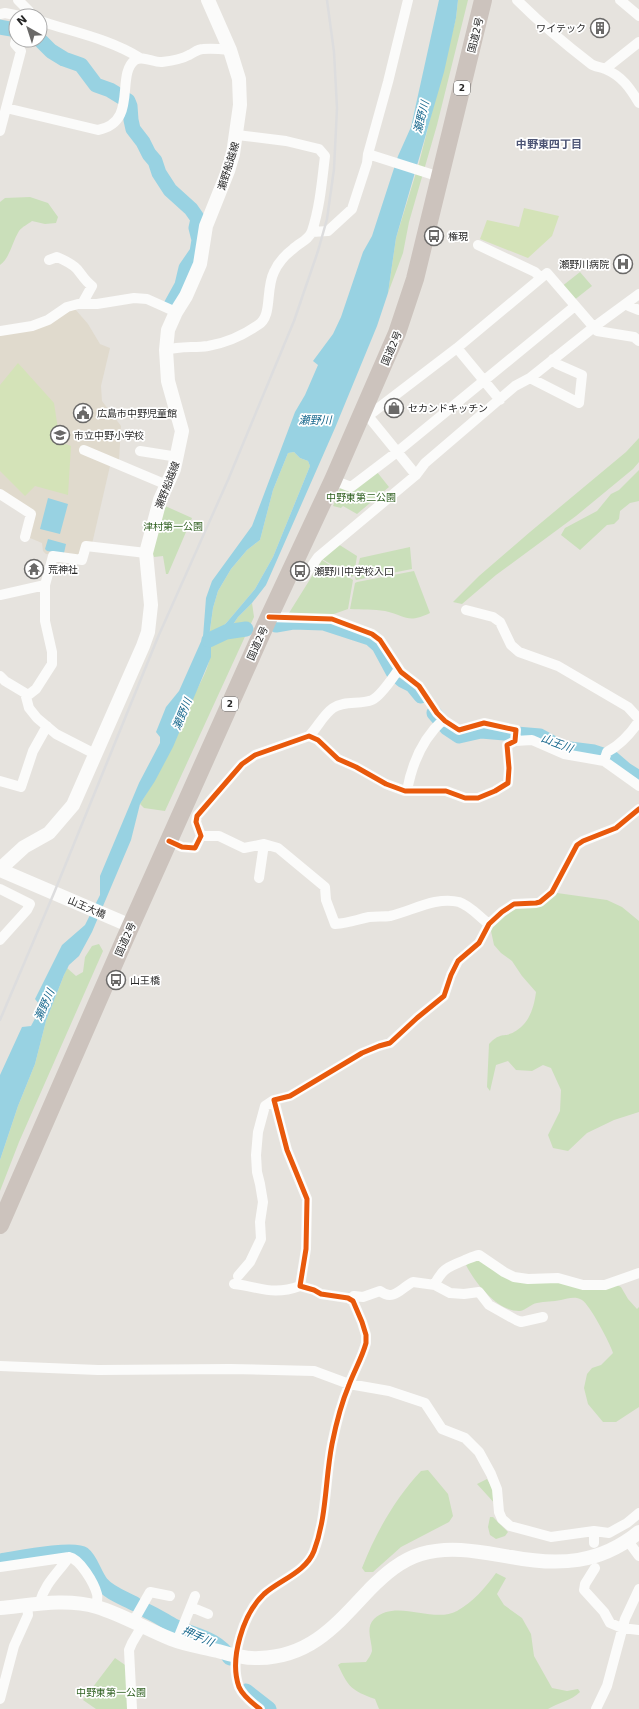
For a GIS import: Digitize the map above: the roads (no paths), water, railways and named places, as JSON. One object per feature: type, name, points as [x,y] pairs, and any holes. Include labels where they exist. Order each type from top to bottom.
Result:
[{"type":"highway","name":"国道2号","points":[[0,1225],[123,923],[169,841],[269,617],[333,480],[366,415],[402,321],[415,279],[433,175],[483,0]]},
{"type":"main road","name":"瀬野船越線","points":[[0,870],[6,862],[24,847],[49,833],[73,804],[148,632],[151,599],[146,553],[160,500],[178,457],[182,431],[168,381],[166,350],[168,330],[176,312],[186,296],[200,264],[206,226],[228,171],[237,135],[240,106],[239,79],[230,50],[208,0]]},
{"type":"main road","name":"山王大橋","points":[[0,870],[123,923]]},
{"type":"main road","points":[[0,1608],[64,1602],[96,1607],[177,1641],[236,1656],[258,1659],[285,1655],[314,1643],[342,1620],[382,1577],[402,1562],[421,1554],[433,1551],[460,1549],[526,1560],[566,1562],[589,1559],[628,1541],[639,1532]]},
{"type":"street","points":[[18,0],[26,8]]},
{"type":"street","points":[[312,232],[328,231],[352,209],[367,163],[368,154],[388,82],[408,0]]},
{"type":"street","points":[[517,0],[541,24],[593,66],[605,69],[628,85],[639,103]]},
{"type":"street","points":[[620,0],[639,16]]},
{"type":"street","points":[[48,24],[122,47],[140,58],[161,62],[188,56],[202,49],[230,50]]},
{"type":"street","points":[[605,69],[639,42]]},
{"type":"street","points":[[0,131],[21,51],[18,48]]},
{"type":"street","points":[[6,108],[98,130],[107,128],[115,122],[121,113],[129,68],[134,61],[140,58]]},
{"type":"street","points":[[166,350],[178,347],[206,346],[228,342],[260,324],[266,318],[268,309],[269,283],[276,267],[286,255],[309,237],[312,232],[319,200],[325,156],[319,149],[286,141],[237,135]]},
{"type":"street","points":[[368,154],[379,159],[433,175]]},
{"type":"street","points":[[478,245],[535,272],[541,278]]},
{"type":"street","points":[[49,260],[57,257],[66,261],[76,269],[84,280],[92,286],[82,304]]},
{"type":"street","points":[[416,475],[366,415],[457,348],[546,273],[597,331],[634,337],[639,341]]},
{"type":"street","points":[[289,576],[304,577],[318,557],[416,475],[426,463],[515,386],[530,378],[594,327],[639,294]]},
{"type":"street","points":[[0,331],[32,326],[48,320],[67,307],[134,298],[147,299],[176,312]]},
{"type":"street","points":[[627,304],[639,310]]},
{"type":"street","points":[[333,480],[351,487],[397,452],[575,306]]},
{"type":"street","points":[[457,348],[500,400]]},
{"type":"street","points":[[530,378],[579,403],[582,376],[557,364],[553,359]]},
{"type":"street","points":[[84,450],[167,485]]},
{"type":"street","points":[[140,451],[178,457]]},
{"type":"street","points":[[0,494],[31,514],[25,537]]},
{"type":"street","points":[[26,696],[36,689],[52,664],[52,652],[45,621],[44,585],[53,556],[82,560],[86,546],[146,553]]},
{"type":"street","points":[[0,595],[44,585]]},
{"type":"street","points":[[466,610],[493,617],[500,622],[511,644],[519,652],[558,666],[628,707],[639,720],[629,735],[617,744],[605,758]]},
{"type":"street","points":[[269,617],[332,619],[372,634],[386,647],[397,672],[419,686],[441,721],[459,730],[484,723],[516,738],[532,740],[564,754],[605,758],[639,786]]},
{"type":"street","points":[[169,841],[182,847],[195,848],[201,836],[196,822],[197,816],[242,764],[255,755],[309,736],[321,723],[325,715],[333,707],[340,703],[357,703],[374,699],[397,672]]},
{"type":"street","points":[[0,676],[5,682],[25,693],[29,708],[33,715],[56,734],[95,754]]},
{"type":"street","points":[[407,791],[410,773],[419,750],[426,738],[441,721]]},
{"type":"street","points":[[0,782],[21,787],[33,751],[48,726]]},
{"type":"street","points":[[309,736],[318,740],[338,759],[356,767],[386,784],[407,791],[451,792],[458,796],[472,798],[485,796],[508,783],[509,768],[507,745],[516,738]]},
{"type":"street","points":[[353,1301],[341,1297],[321,1294],[314,1290],[300,1286],[278,1291],[236,1280],[250,1262],[261,1240],[260,1222],[263,1202],[257,1172],[256,1155],[258,1132],[265,1106],[274,1100],[290,1096],[362,1053],[390,1043],[444,996],[458,960],[479,943],[489,924],[507,907],[514,904],[540,902],[552,892],[577,845],[583,841],[616,828],[639,809]]},
{"type":"street","points":[[201,836],[219,836],[244,848],[264,844],[284,851],[301,868],[325,887],[326,900],[336,924],[350,923],[370,917],[390,916],[442,901],[458,902],[467,905],[480,918],[489,924]]},
{"type":"street","points":[[258,878],[264,844]]},
{"type":"street","points":[[0,889],[30,904],[27,910],[0,940]]},
{"type":"street","points":[[274,1100],[287,1150],[307,1199],[306,1249],[300,1286]]},
{"type":"street","points":[[434,1285],[439,1276],[448,1267],[472,1256],[479,1255],[504,1272],[528,1279],[558,1278],[583,1285],[605,1285],[639,1273]]},
{"type":"street","points":[[260,1709],[249,1700],[240,1688],[236,1674],[236,1656],[246,1620],[260,1599],[274,1586],[303,1567],[313,1554],[323,1522],[332,1445],[342,1402],[366,1343],[366,1335],[362,1322],[353,1301],[354,1296],[363,1297],[380,1292],[393,1295],[398,1294],[414,1282],[442,1287],[450,1293],[464,1294],[479,1292],[489,1305],[521,1322],[543,1317]]},
{"type":"street","points":[[0,1366],[98,1370],[230,1369],[314,1371],[349,1384],[389,1391],[400,1394],[412,1400],[422,1401],[442,1429],[461,1435],[479,1452],[497,1489],[499,1512],[506,1523],[510,1526],[551,1538],[594,1531],[609,1533],[639,1513]]},
{"type":"street","points":[[594,1531],[594,1543]]},
{"type":"street","points":[[628,1541],[639,1556]]},
{"type":"street","points":[[0,1699],[14,1646],[28,1615],[49,1581],[69,1557]]},
{"type":"street","points":[[0,1567],[73,1557],[80,1563],[96,1593],[96,1607]]},
{"type":"street","points":[[595,1568],[585,1584],[584,1590],[604,1612],[610,1623],[622,1628],[639,1630]]},
{"type":"street","points":[[596,1709],[608,1686],[622,1628],[639,1589]]},
{"type":"street","points":[[132,1709],[130,1650],[138,1624],[150,1592],[170,1596]]},
{"type":"street","points":[[177,1641],[196,1596]]},
{"type":"street","points":[[191,1607],[208,1614]]},
{"type":"water","name":"瀬野川","points":[[439,0],[458,0],[456,18],[444,72],[396,238],[388,293],[377,326],[335,428],[266,585],[252,603],[238,617],[226,635],[216,641],[211,647],[211,657],[173,747],[155,781],[140,804],[131,840],[92,932],[79,956],[69,965],[64,975],[46,1021],[35,1064],[18,1106],[0,1160],[0,1075],[22,1027],[31,1026],[39,1011],[39,1004],[35,999],[62,945],[85,925],[100,895],[100,876],[139,783],[160,743],[160,737],[156,732],[166,707],[179,691],[203,637],[206,598],[212,581],[252,526],[295,412],[305,395],[318,365],[313,361],[333,334],[341,317],[363,252],[372,236],[398,156],[411,127]],"holes":[[[294,452],[300,458],[308,461],[310,466],[273,557],[255,589],[215,635],[209,637],[213,608],[218,591],[231,569],[247,550],[260,540],[273,490],[288,453]]]},
{"type":"water","points":[[48,498],[68,504],[60,534],[40,529]]},
{"type":"water","points":[[48,539],[66,544],[64,553],[47,551],[45,549]]},
{"type":"waterway","points":[[0,27],[8,28]]},
{"type":"waterway","points":[[48,48],[64,59],[81,65],[96,85],[110,90],[128,101],[133,129],[155,161],[159,173],[170,190],[191,209],[198,219],[196,228],[199,240],[197,252],[186,268],[182,285],[171,305]]},
{"type":"waterway","name":"山王川","points":[[276,625],[293,622],[324,623],[370,638],[379,646],[393,672],[402,680],[412,685],[421,696]]},
{"type":"waterway","name":"山王川","points":[[209,640],[226,632],[246,629]]},
{"type":"waterway","name":"山王川","points":[[434,713],[447,728],[459,736],[481,731],[540,736],[562,748],[594,752],[612,758],[626,770],[639,778]]},
{"type":"waterway","name":"押手川","points":[[0,1561],[30,1556],[77,1552],[86,1557],[104,1587],[135,1604]]},
{"type":"waterway","name":"押手川","points":[[147,1611],[174,1626],[211,1641],[224,1651],[230,1658]]},
{"type":"waterway","name":"押手川","points":[[246,1691],[269,1709]]},
{"type":"railway","points":[[0,1020],[54,893],[158,637],[228,480],[294,321],[318,251],[327,219],[334,169],[337,108],[334,52],[327,0]]},
{"type":"place","name":"ワイテック","points":[[600,28]]},
{"type":"place","name":"権現","points":[[434,236]]},
{"type":"place","name":"瀬野川病院","points":[[623,264]]},
{"type":"place","name":"セカンドキッチン","points":[[394,408]]},
{"type":"place","name":"広島市中野児童館","points":[[83,413]]},
{"type":"place","name":"市立中野小学校","points":[[60,435]]},
{"type":"place","name":"荒神社","points":[[34,569]]},
{"type":"place","name":"瀬野川中学校入口","points":[[300,571]]},
{"type":"place","name":"山王橋","points":[[116,980]]},
{"type":"district","name":"中野東四丁目","points":[[549,144]]},
{"type":"park label","name":"中野東第二公園","points":[[361,497]]},
{"type":"park label","name":"津村第一公園","points":[[173,526]]},
{"type":"park label","name":"中野東第一公園","points":[[111,1692]]}]
